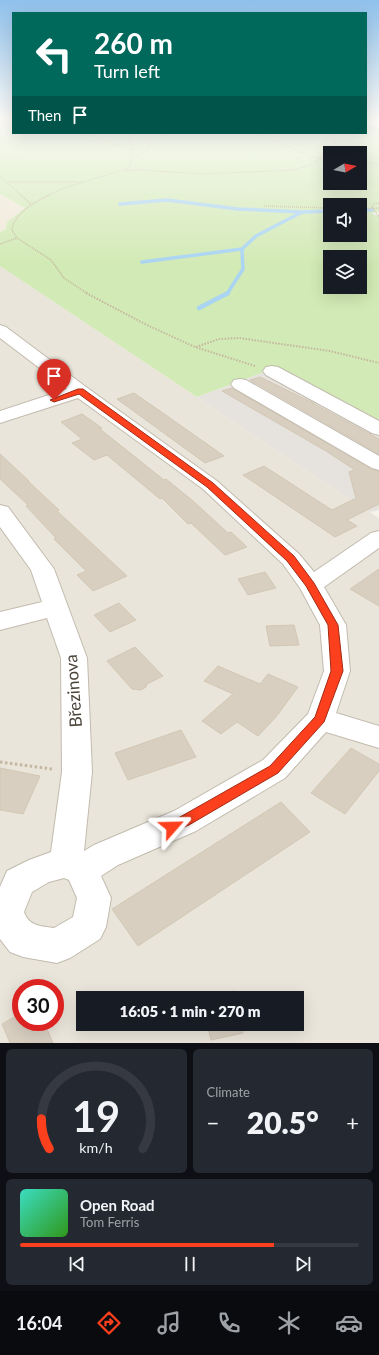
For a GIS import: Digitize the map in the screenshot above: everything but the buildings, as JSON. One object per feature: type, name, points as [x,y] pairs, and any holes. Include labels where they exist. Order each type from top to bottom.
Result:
[{"type":"street","points":[[0,330],[80,391],[210,485],[291,558],[311,585],[333,625],[337,671],[320,719],[274,769],[185,821],[84,863],[41,870],[19,882],[7,912],[6,933],[23,940],[57,946],[88,927],[94,898],[84,863]]},
{"type":"street","points":[[272,371],[379,429]]},
{"type":"street","points":[[240,384],[379,464]]},
{"type":"street","points":[[0,417],[80,391]]},
{"type":"street","name":"Březinova","points":[[3,521],[42,569],[74,658],[77,772],[84,863]]},
{"type":"street","points":[[311,585],[379,538]]},
{"type":"street","points":[[0,621],[56,607]]},
{"type":"street","points":[[320,719],[379,737]]},
{"type":"path","points":[[130,168],[61,190],[31,204],[13,223],[12,230],[17,238],[51,260],[64,278],[81,290],[147,325],[195,347],[272,371]]},
{"type":"path","points":[[123,171],[138,170],[205,174],[294,170],[301,168]]},
{"type":"path","points":[[0,176],[31,204]]},
{"type":"path","points":[[8,182],[84,182]]},
{"type":"path","points":[[373,209],[372,207],[374,204],[379,203]]},
{"type":"path","points":[[264,206],[323,208]]},
{"type":"path","points":[[367,209],[379,208]]},
{"type":"path","points":[[373,209],[379,217]]},
{"type":"path","points":[[0,244],[17,238]]},
{"type":"path","points":[[195,347],[209,341],[239,338],[330,351],[379,363]]},
{"type":"path","points":[[0,762],[77,772]]},
{"type":"shaded area","points":[[0,194],[25,208],[7,222],[6,229],[0,232]]},
{"type":"shaded area","points":[[0,266],[379,518],[379,1043],[0,1043]]},
{"type":"shaded area","points":[[272,369],[379,426],[379,510],[370,512],[197,397]]},
{"type":"green space","points":[[0,168],[323,168],[323,190],[367,190],[367,168],[379,168],[379,212],[372,213],[374,215],[379,215],[379,426],[272,369],[197,397],[0,266],[0,232],[6,229],[7,222],[25,208],[0,194]]},
{"type":"waterway","points":[[120,204],[167,200],[238,209],[302,212]]},
{"type":"waterway","points":[[367,210],[372,210]]},
{"type":"waterway","points":[[302,212],[323,211]]},
{"type":"waterway","points":[[242,249],[256,236],[302,212]]},
{"type":"waterway","points":[[142,262],[242,249]]},
{"type":"waterway","points":[[227,293],[243,269],[242,249]]},
{"type":"waterway","points":[[199,308],[227,293]]},
{"type":"route","points":[[54,400],[80,391],[210,485],[291,558],[311,585],[333,625],[337,671],[320,719],[274,769],[185,821],[172,827]]}]
